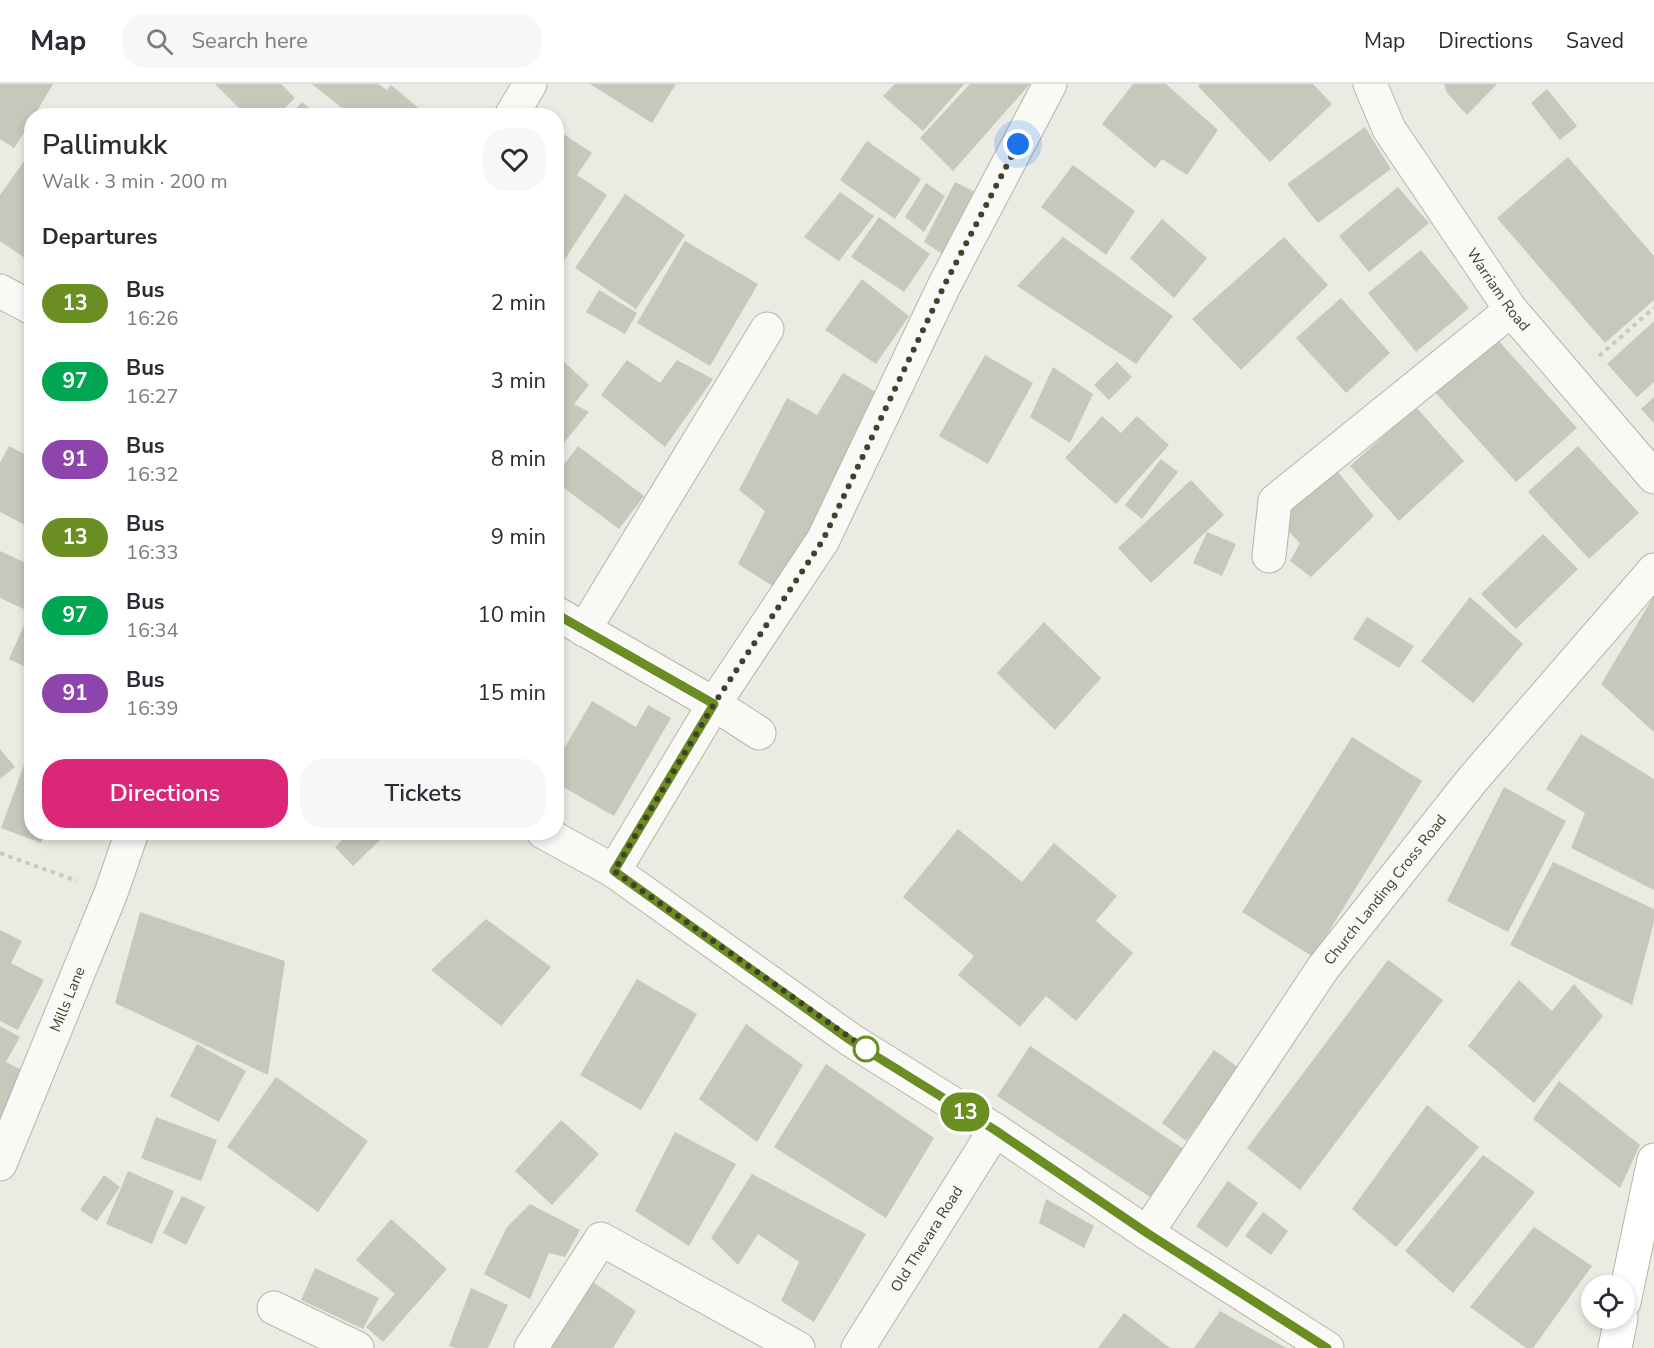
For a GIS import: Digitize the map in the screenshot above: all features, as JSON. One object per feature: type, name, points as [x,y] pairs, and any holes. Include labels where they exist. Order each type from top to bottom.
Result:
[{"type":"main road","points":[[1630,1275],[1654,1160]]},
{"type":"main road","points":[[1615,1348],[1619,1329]]},
{"type":"street","points":[[516,108],[530,84]]},
{"type":"street","points":[[614,871],[714,704],[823,540],[945,284],[1050,84]]},
{"type":"street","name":"Warriam Road","points":[[1370,84],[1389,129],[1511,310],[1654,477]]},
{"type":"street","points":[[0,291],[24,304]]},
{"type":"street","points":[[1269,556],[1275,501],[1511,310]]},
{"type":"street","points":[[584,630],[768,329]]},
{"type":"street","name":"Church Landing Cross Road","points":[[1147,1233],[1323,968],[1473,779],[1654,570]]},
{"type":"street","points":[[564,619],[714,704],[759,733]]},
{"type":"street","name":"Mills Lane","points":[[0,1164],[111,893],[129,840]]},
{"type":"street","points":[[558,840],[614,871],[850,1040],[995,1130],[1147,1233],[1327,1348]]},
{"type":"street","name":"Old Thevara Road","points":[[858,1348],[995,1130]]},
{"type":"street","points":[[531,1348],[600,1239],[798,1348]]},
{"type":"street","points":[[274,1308],[357,1348]]},
{"type":"path","points":[[1571,380],[1654,308]]},
{"type":"path","points":[[0,853],[111,893]]},
{"type":"building","points":[[0,84],[53,84],[39,108],[24,108],[24,132],[14,148],[0,139]]},
{"type":"building","points":[[215,84],[281,84],[295,98],[285,108],[239,108]]},
{"type":"building","points":[[312,84],[378,84],[387,90],[391,85],[418,108],[342,108]]},
{"type":"building","points":[[590,84],[676,84],[652,123]]},
{"type":"building","points":[[895,84],[964,84],[923,131],[883,96]]},
{"type":"building","points":[[970,84],[1030,84],[953,171],[920,138]]},
{"type":"building","points":[[1133,84],[1166,84],[1218,130],[1187,175],[1162,159],[1155,168],[1102,124]]},
{"type":"building","points":[[1200,84],[1313,84],[1332,104],[1270,162],[1198,86]]},
{"type":"building","points":[[1444,84],[1497,84],[1467,115],[1447,93]]},
{"type":"building","points":[[1547,89],[1577,126],[1560,140],[1531,103]]},
{"type":"building","points":[[302,102],[309,108],[297,108]]},
{"type":"building","points":[[1365,127],[1391,169],[1318,223],[1287,184]]},
{"type":"building","points":[[564,134],[592,153],[577,175],[607,195],[564,260]]},
{"type":"building","points":[[867,141],[921,179],[895,219],[840,180]]},
{"type":"building","points":[[1568,157],[1654,256],[1654,300],[1605,343],[1497,218]]},
{"type":"building","points":[[24,161],[24,258],[0,241],[0,195]]},
{"type":"building","points":[[1073,165],[1135,211],[1106,255],[1041,207]]},
{"type":"building","points":[[955,182],[977,193],[944,255],[924,242]]},
{"type":"building","points":[[926,183],[945,196],[924,232],[905,217]]},
{"type":"building","points":[[1398,187],[1429,223],[1369,272],[1339,236]]},
{"type":"building","points":[[840,192],[874,216],[839,261],[804,237]]},
{"type":"building","points":[[625,194],[685,235],[636,309],[575,268]]},
{"type":"building","points":[[879,217],[930,254],[904,292],[851,257]]},
{"type":"building","points":[[1162,219],[1207,258],[1174,298],[1130,258]]},
{"type":"building","points":[[1063,237],[1173,316],[1136,364],[1017,286]]},
{"type":"building","points":[[1284,237],[1328,285],[1241,370],[1192,319]]},
{"type":"building","points":[[685,241],[758,284],[710,366],[637,323]]},
{"type":"building","points":[[1421,250],[1469,308],[1416,352],[1368,293]]},
{"type":"building","points":[[862,279],[909,316],[876,364],[825,330]]},
{"type":"building","points":[[599,290],[637,313],[625,334],[586,312]]},
{"type":"building","points":[[1341,298],[1390,353],[1346,393],[1296,338]]},
{"type":"building","points":[[1654,321],[1654,382],[1637,397],[1607,364]]},
{"type":"building","points":[[1496,338],[1577,428],[1516,482],[1435,392]]},
{"type":"building","points":[[985,355],[1033,383],[988,464],[939,436]]},
{"type":"building","points":[[627,360],[660,383],[677,360],[713,379],[665,447],[601,395]]},
{"type":"building","points":[[564,362],[589,385],[574,404],[589,412],[564,443]]},
{"type":"building","points":[[1117,362],[1132,377],[1109,400],[1094,385]]},
{"type":"building","points":[[1053,367],[1093,394],[1070,443],[1030,417]]},
{"type":"building","points":[[843,373],[881,395],[782,592],[738,564],[765,511],[739,490],[787,398],[817,415]]},
{"type":"building","points":[[1654,397],[1654,423],[1641,409]]},
{"type":"building","points":[[1416,407],[1464,461],[1399,521],[1350,466]]},
{"type":"building","points":[[1102,416],[1121,433],[1137,416],[1169,445],[1116,504],[1065,458]]},
{"type":"building","points":[[9,446],[24,454],[24,524],[0,512],[0,463]]},
{"type":"building","points":[[578,446],[644,496],[619,529],[564,488],[564,464]]},
{"type":"building","points":[[1578,446],[1639,513],[1589,559],[1528,492]]},
{"type":"building","points":[[1161,459],[1178,472],[1142,519],[1125,505]]},
{"type":"building","points":[[1337,471],[1374,516],[1311,577],[1290,561],[1300,543],[1287,530],[1290,503]]},
{"type":"building","points":[[1191,480],[1224,515],[1151,583],[1118,548]]},
{"type":"building","points":[[1207,532],[1236,544],[1222,576],[1193,563]]},
{"type":"building","points":[[1543,534],[1578,569],[1516,629],[1481,594]]},
{"type":"building","points":[[0,551],[24,562],[24,609],[0,598]]},
{"type":"building","points":[[1654,596],[1654,732],[1601,684]]},
{"type":"building","points":[[1470,597],[1523,644],[1473,703],[1421,661]]},
{"type":"building","points":[[1367,617],[1414,646],[1399,668],[1353,639]]},
{"type":"building","points":[[1044,622],[1101,678],[1055,730],[997,673]]},
{"type":"building","points":[[24,625],[24,666],[9,659]]},
{"type":"building","points":[[592,701],[636,727],[648,705],[671,718],[614,816],[564,788],[564,748]]},
{"type":"building","points":[[1581,734],[1654,779],[1654,890],[1571,848],[1585,813],[1546,789]]},
{"type":"building","points":[[1352,737],[1422,781],[1313,957],[1242,912]]},
{"type":"building","points":[[0,749],[15,767],[0,779]]},
{"type":"building","points":[[24,765],[24,837],[1,828]]},
{"type":"building","points":[[1504,787],[1566,821],[1508,932],[1447,901]]},
{"type":"building","points":[[958,829],[1022,882],[1054,843],[1117,896],[1096,921],[1133,953],[1076,1021],[1046,996],[1020,1027],[958,975],[974,956],[903,897]]},
{"type":"building","points":[[342,840],[380,840],[353,866],[335,847]]},
{"type":"building","points":[[1553,862],[1654,909],[1654,922],[1632,1005],[1510,945]]},
{"type":"building","points":[[140,912],[285,961],[268,1075],[115,1003]]},
{"type":"building","points":[[486,919],[551,967],[501,1026],[431,970]]},
{"type":"building","points":[[0,930],[22,941],[11,963],[44,980],[18,1030],[0,1021]]},
{"type":"building","points":[[1388,960],[1443,1000],[1300,1190],[1247,1148]]},
{"type":"building","points":[[637,979],[697,1014],[641,1110],[580,1075]]},
{"type":"building","points":[[1519,980],[1552,1011],[1574,984],[1603,1016],[1534,1103],[1468,1046]]},
{"type":"building","points":[[746,1024],[803,1065],[757,1142],[699,1099]]},
{"type":"building","points":[[0,1026],[20,1037],[6,1062],[26,1072],[0,1121]]},
{"type":"building","points":[[197,1044],[246,1071],[219,1122],[170,1096]]},
{"type":"building","points":[[1030,1046],[1185,1150],[1153,1199],[997,1096]]},
{"type":"building","points":[[1214,1050],[1239,1068],[1186,1141],[1162,1123]]},
{"type":"building","points":[[826,1064],[934,1138],[886,1218],[774,1147]]},
{"type":"building","points":[[276,1077],[368,1141],[318,1212],[227,1147]]},
{"type":"building","points":[[1559,1081],[1640,1145],[1620,1188],[1533,1119]]},
{"type":"building","points":[[1427,1105],[1479,1147],[1396,1247],[1352,1209]]},
{"type":"building","points":[[156,1117],[217,1140],[201,1181],[141,1158]]},
{"type":"building","points":[[561,1120],[599,1154],[552,1205],[515,1171]]},
{"type":"building","points":[[675,1132],[736,1164],[689,1246],[635,1211]]},
{"type":"building","points":[[1483,1155],[1535,1192],[1453,1293],[1405,1251]]},
{"type":"building","points":[[128,1171],[174,1191],[152,1244],[106,1224]]},
{"type":"building","points":[[752,1174],[866,1234],[814,1322],[781,1301],[799,1262],[758,1234],[738,1265],[711,1238]]},
{"type":"building","points":[[104,1175],[120,1187],[97,1221],[80,1210]]},
{"type":"building","points":[[1228,1181],[1258,1203],[1227,1248],[1196,1226]]},
{"type":"building","points":[[182,1196],[205,1207],[186,1245],[163,1233]]},
{"type":"building","points":[[1046,1199],[1094,1226],[1084,1248],[1039,1223]]},
{"type":"building","points":[[530,1204],[580,1230],[565,1257],[549,1253],[530,1299],[484,1274],[507,1227]]},
{"type":"building","points":[[1263,1212],[1288,1231],[1271,1255],[1245,1236]]},
{"type":"building","points":[[391,1219],[447,1269],[383,1342],[366,1327],[395,1294],[356,1260]]},
{"type":"building","points":[[1534,1227],[1592,1266],[1586,1275],[1581,1275],[1581,1281],[1533,1348],[1526,1348],[1470,1307]]},
{"type":"building","points":[[315,1268],[379,1298],[363,1329],[301,1300]]},
{"type":"building","points":[[584,1276],[636,1311],[613,1348],[546,1348]]},
{"type":"building","points":[[471,1288],[508,1305],[488,1348],[449,1346]]},
{"type":"building","points":[[1220,1311],[1286,1348],[1194,1348]]},
{"type":"building","points":[[1124,1313],[1170,1348],[1098,1348]]},
{"type":"bus line","name":"13","points":[[564,619],[714,704],[614,871],[850,1040],[995,1130],[1147,1233],[1327,1348]]},
{"type":"route","points":[[866,1049],[869,1051],[850,1040],[614,871],[714,704],[823,540],[945,284],[1018,144]]}]
